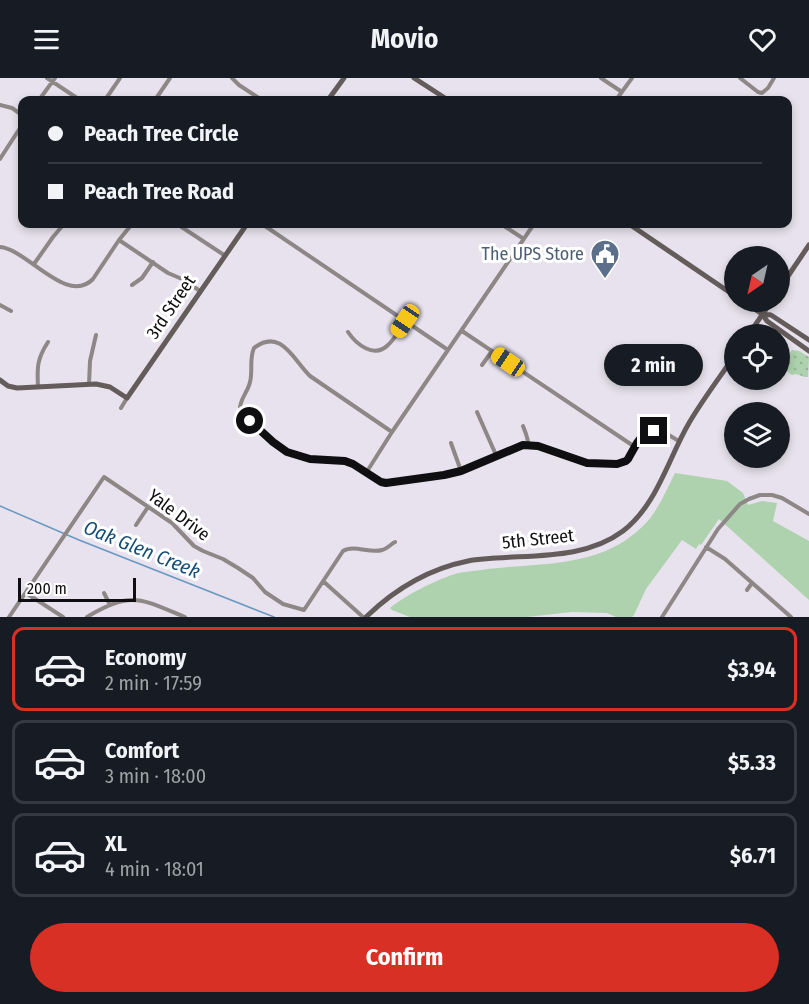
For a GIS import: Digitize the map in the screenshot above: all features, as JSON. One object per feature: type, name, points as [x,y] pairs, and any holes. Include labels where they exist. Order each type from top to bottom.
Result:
[{"type":"main road","points":[[331,96],[344,78]]},
{"type":"main road","points":[[414,78],[442,96]]},
{"type":"main road","name":"3rd Street","points":[[127,398],[244,228]]},
{"type":"main road","points":[[635,228],[724,289]]},
{"type":"main road","points":[[790,273],[809,245]]},
{"type":"main road","points":[[759,312],[767,321],[809,351]]},
{"type":"main road","points":[[756,324],[762,314]]},
{"type":"main road","points":[[762,314],[771,315],[809,340]]},
{"type":"main road","name":"5th Street","points":[[364,617],[409,583],[425,574],[446,567],[470,561],[572,552],[590,548],[613,538],[632,523],[643,510],[679,441],[724,371]]},
{"type":"main road","points":[[0,380],[12,387],[96,384],[110,387],[127,398]]},
{"type":"street","points":[[47,78],[54,80],[75,96]]},
{"type":"street","points":[[108,96],[120,78]]},
{"type":"street","points":[[158,96],[170,78]]},
{"type":"street","points":[[232,78],[256,96]]},
{"type":"street","points":[[601,78],[622,92]]},
{"type":"street","points":[[619,96],[632,78]]},
{"type":"street","points":[[740,78],[762,93],[774,78]]},
{"type":"street","points":[[42,96],[54,80]]},
{"type":"street","points":[[0,105],[18,112]]},
{"type":"street","points":[[0,159],[18,131]]},
{"type":"street","points":[[34,264],[61,228]]},
{"type":"street","points":[[0,247],[14,250],[64,284],[72,287],[82,286],[96,275],[129,228]]},
{"type":"street","points":[[183,228],[224,255]]},
{"type":"street","points":[[268,228],[448,350]]},
{"type":"street","points":[[507,228],[524,239]]},
{"type":"street","points":[[366,473],[531,228]]},
{"type":"street","points":[[119,240],[200,291]]},
{"type":"street","points":[[802,254],[808,259]]},
{"type":"street","points":[[132,285],[142,278],[153,262]]},
{"type":"street","points":[[0,305],[11,311]]},
{"type":"street","points":[[348,332],[360,345],[377,351],[388,346],[405,321]]},
{"type":"street","points":[[462,331],[635,447]]},
{"type":"street","points":[[89,384],[90,361],[96,335]]},
{"type":"street","points":[[38,387],[39,356],[48,342]]},
{"type":"street","points":[[392,432],[310,376],[285,347],[275,342],[264,342],[254,348],[251,357],[250,383],[239,407],[242,413],[287,452],[310,459],[345,461],[381,482],[461,471],[529,445],[582,462],[617,464],[626,461],[643,435],[649,432],[664,433],[679,441]]},
{"type":"street","points":[[482,365],[492,351]]},
{"type":"street","name":"3rd Street","points":[[121,408],[127,398]]},
{"type":"street","points":[[477,412],[496,456]]},
{"type":"street","points":[[523,426],[529,445]]},
{"type":"street","points":[[451,443],[461,471]]},
{"type":"street","name":"Yale Drive","points":[[9,617],[104,477],[172,523],[194,546],[238,568],[253,578],[265,592],[283,604],[304,610],[347,548],[383,550],[395,542]]},
{"type":"street","points":[[662,617],[706,547],[728,516],[740,504],[760,495],[772,495],[782,498],[809,514]]},
{"type":"street","points":[[136,525],[148,507]]},
{"type":"street","points":[[706,547],[725,559],[791,617]]},
{"type":"street","points":[[323,581],[364,617]]},
{"type":"street","points":[[747,590],[753,583]]},
{"type":"street","points":[[104,592],[110,605]]},
{"type":"street","points":[[26,593],[63,617]]},
{"type":"street","points":[[87,617],[110,605],[137,599],[185,617]]},
{"type":"green space","points":[[792,350],[799,351],[809,357],[808,377],[790,374]]},
{"type":"green space","points":[[675,473],[727,481],[743,493],[748,505],[762,501],[777,503],[773,521],[809,541],[809,600],[719,519],[696,549],[682,540],[646,589],[632,617],[616,617],[607,613],[572,612],[527,617],[410,617],[390,608],[421,588],[455,574],[569,561],[608,550],[642,527],[661,502]]},
{"type":"waterway","name":"Oak Glen Creek","points":[[0,506],[79,540],[274,617]]},
{"type":"place","name":"The UPS Store","points":[[605,280]]},
{"type":"route","points":[[250,421],[287,452],[310,459],[345,461],[386,483],[461,471],[523,445],[538,446],[582,462],[617,464],[628,459],[643,435],[654,431]]}]
